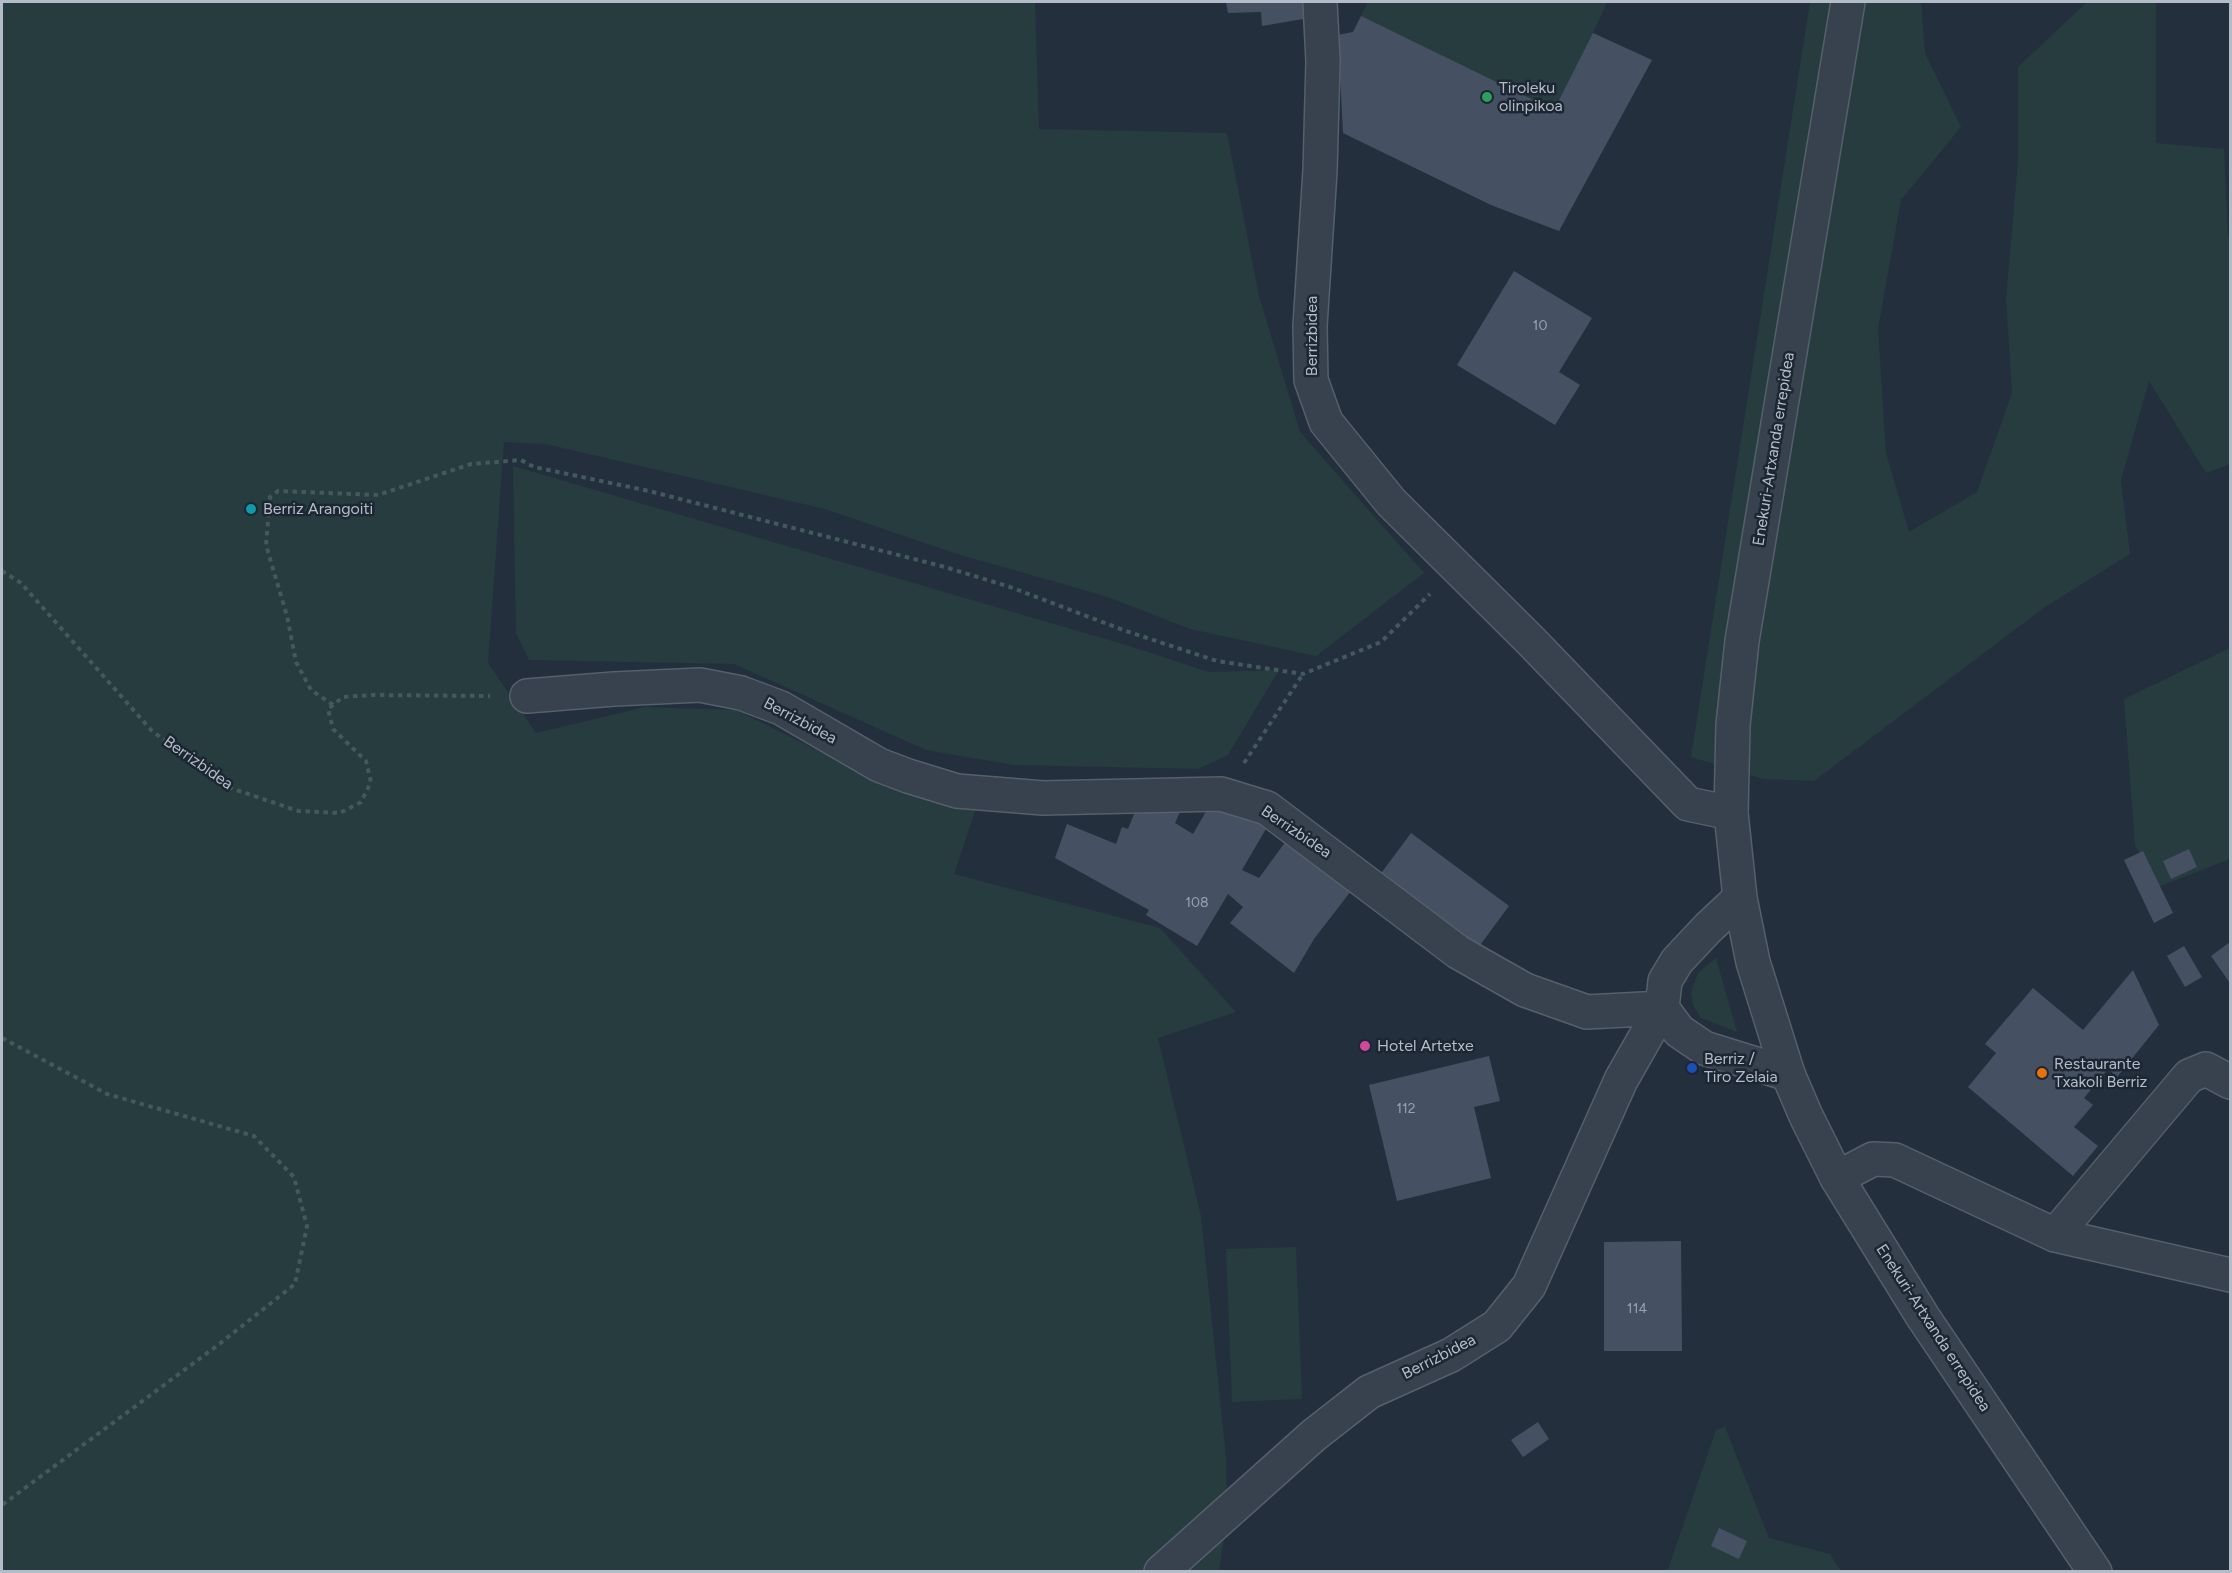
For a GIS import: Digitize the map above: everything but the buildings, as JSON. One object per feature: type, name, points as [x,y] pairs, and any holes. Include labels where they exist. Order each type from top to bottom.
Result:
[{"type":"street","name":"Berrizbidea","points":[[1320,2],[1323,61],[1321,149],[1310,326],[1311,380],[1326,422],[1390,502],[1688,804],[1731,813]]},
{"type":"street","name":"Enekuri-Artxanda errepidea","points":[[1848,2],[1742,641],[1733,725],[1731,813],[1740,898],[1753,962],[1788,1074],[1837,1178],[1923,1317],[2096,1572]]},
{"type":"street","name":"Berrizbidea","points":[[527,696],[700,685],[741,693],[781,708],[879,765],[957,791],[1043,798],[1221,794],[1267,808],[1458,952],[1525,990],[1587,1012],[1662,1008]]},
{"type":"street","name":"Berrizbidea","points":[[1161,1572],[1314,1435],[1369,1392],[1451,1355],[1497,1326],[1529,1286],[1621,1080],[1662,1008],[1665,981],[1677,961],[1740,898]]},
{"type":"street","points":[[1662,1008],[1678,1031],[1704,1048],[1788,1074]]},
{"type":"street","points":[[2055,1235],[2189,1076],[2206,1069],[2230,1082]]},
{"type":"street","points":[[1837,1178],[1874,1159],[1895,1160],[2055,1235],[2230,1275]]},
{"type":"path","points":[[527,696],[372,695],[342,697],[333,705],[311,690],[296,662],[287,616],[266,545],[270,497],[279,491],[304,494],[378,495],[471,464],[521,460],[534,467],[649,491],[945,567],[1010,587],[1126,631],[1217,661],[1303,674],[1381,642],[1457,568]]},
{"type":"path","name":"Berrizbidea","points":[[2,571],[21,583],[152,730],[228,787],[298,811],[340,813],[362,802],[371,782],[366,761],[333,729],[328,709],[333,705]]},
{"type":"path","points":[[1221,794],[1260,741],[1303,674]]},
{"type":"path","points":[[2,1038],[107,1094],[254,1136],[294,1177],[307,1226],[295,1284],[218,1345],[2,1504]]},
{"type":"green space","points":[[2,2],[1035,2],[1039,129],[1227,133],[1259,296],[1300,432],[1424,573],[1316,656],[1190,629],[1105,596],[954,553],[825,509],[546,444],[504,442],[488,663],[536,733],[645,707],[736,710],[896,786],[987,775],[954,874],[1160,928],[1236,1012],[1158,1038],[1201,1216],[1226,1457],[1227,1518],[1219,1571],[2,1572]]},
{"type":"green space","name":"Tiroleku olinpikoa","points":[[1368,2],[1607,2],[1593,33],[1652,60],[1559,231],[1491,205],[1343,133],[1338,35],[1353,32]]},
{"type":"green space","points":[[1810,2],[1921,2],[1925,53],[1961,127],[1901,200],[1878,329],[1886,453],[1909,532],[1977,492],[2012,393],[2006,299],[2018,162],[2018,67],[2087,2],[2156,2],[2156,143],[2224,149],[2228,236],[2230,238],[2230,464],[2206,473],[2149,381],[2121,480],[2130,554],[2045,607],[1814,781],[1763,779],[1691,757]]},
{"type":"green space","points":[[513,466],[1126,645],[1209,672],[1279,670],[1228,755],[1198,769],[1015,765],[926,750],[734,664],[529,660],[516,633]]},
{"type":"green space","points":[[2230,648],[2230,859],[2158,887],[2135,845],[2124,699]]},
{"type":"green space","points":[[1716,958],[1737,1032],[1701,1018],[1693,1005],[1691,992],[1698,973]]},
{"type":"green space","points":[[1296,1247],[1302,1399],[1232,1402],[1226,1249]]},
{"type":"green space","points":[[1725,1427],[1769,1538],[1830,1554],[1841,1571],[1667,1572],[1716,1430]]},
{"type":"place","name":"Tiroleku olinpikoa","points":[[1487,97]]},
{"type":"place","name":"Berriz Arangoiti","points":[[251,509]]},
{"type":"place","name":"Hotel Artetxe","points":[[1365,1046]]},
{"type":"place","name":"Berriz / Tiro Zelaia","points":[[1692,1068]]},
{"type":"place","name":"Restaurante Txakoli Berriz","points":[[2042,1073]]}]
